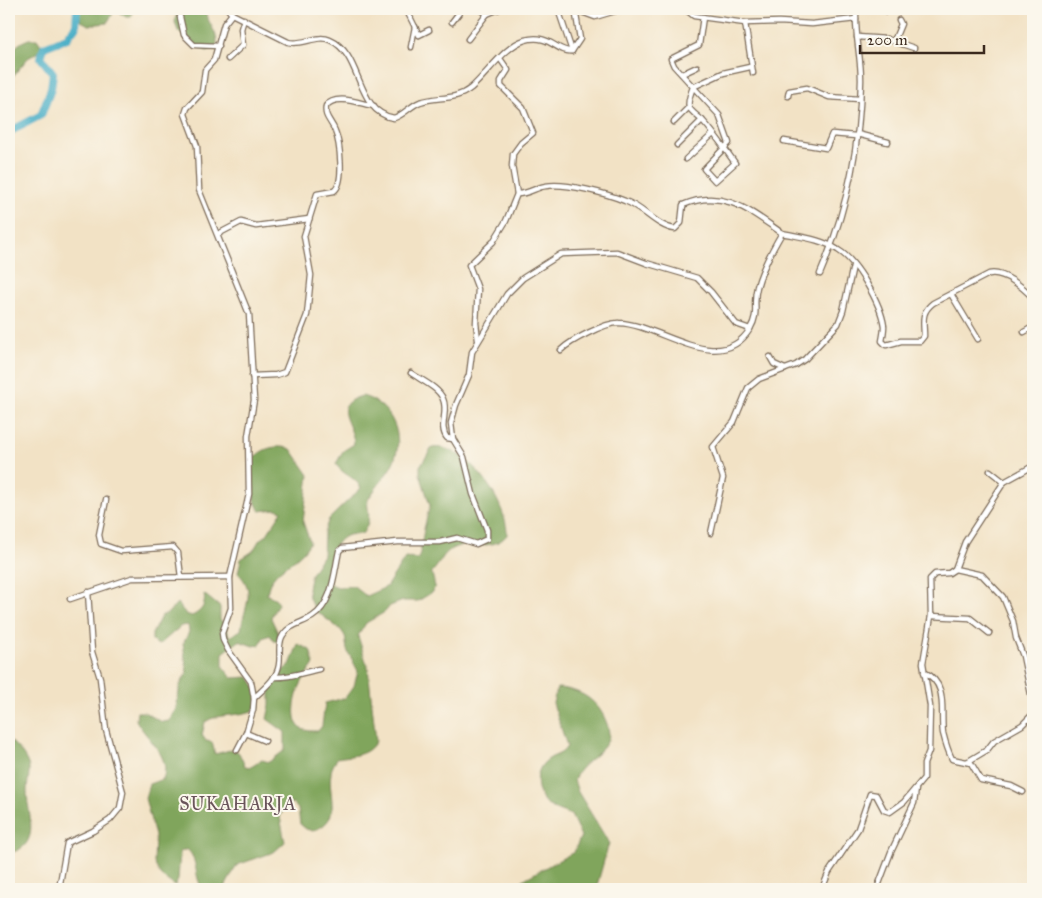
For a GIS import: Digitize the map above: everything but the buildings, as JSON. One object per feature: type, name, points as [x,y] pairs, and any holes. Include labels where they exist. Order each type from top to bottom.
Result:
[{"type":"street","points":[[228,9],[232,14],[292,43],[322,38],[334,42],[348,57],[374,106],[385,116],[395,118],[421,102],[456,96],[471,88],[513,45],[534,38],[544,38],[564,50],[572,51]]},
{"type":"street","points":[[406,9],[419,35],[429,30]]},
{"type":"street","points":[[452,22],[462,9]]},
{"type":"street","points":[[480,9],[488,14]]},
{"type":"street","points":[[468,39],[488,14],[499,9]]},
{"type":"street","points":[[558,9],[572,51]]},
{"type":"street","points":[[572,51],[580,39],[576,13],[581,11],[596,17],[622,9]]},
{"type":"street","points":[[685,9],[694,16],[745,23],[780,22],[812,24],[856,19]]},
{"type":"street","points":[[820,274],[842,218],[856,135],[861,78],[856,9]]},
{"type":"street","points":[[232,14],[224,24],[214,60],[204,70],[202,92],[187,108],[185,114],[197,146],[199,190],[249,314],[254,400],[248,436],[249,494],[230,577],[231,608],[222,633],[223,640],[250,679],[254,698],[253,710],[246,733],[236,750]]},
{"type":"street","points":[[689,107],[702,120],[724,148],[735,163],[715,181],[704,169],[724,148],[729,142],[724,124],[713,108],[693,87],[671,59],[699,45],[703,17]]},
{"type":"street","points":[[180,18],[184,35],[193,44],[219,46]]},
{"type":"street","points":[[228,60],[243,44],[241,29],[244,19]]},
{"type":"street","points":[[894,41],[901,24],[899,20]]},
{"type":"street","points":[[745,23],[752,73]]},
{"type":"street","points":[[411,47],[415,27]]},
{"type":"street","points":[[857,37],[894,41],[914,48]]},
{"type":"street","points":[[478,340],[476,317],[478,289],[469,263],[493,242],[506,221],[517,194],[512,166],[513,154],[533,132],[523,108],[502,86],[501,80],[508,70],[500,60]]},
{"type":"street","points":[[682,74],[697,67]]},
{"type":"street","points":[[693,87],[724,73],[750,67]]},
{"type":"street","points":[[674,122],[689,107],[693,87]]},
{"type":"street","points":[[788,96],[789,91],[807,88],[829,98],[860,99]]},
{"type":"street","points":[[252,376],[280,375],[285,372],[289,366],[308,311],[311,274],[304,240],[309,219],[318,194],[334,191],[340,182],[337,136],[326,116],[327,104],[333,100],[343,100],[374,106]]},
{"type":"street","points":[[677,145],[702,120]]},
{"type":"street","points":[[686,159],[713,134]]},
{"type":"street","points":[[784,141],[826,148],[832,134],[856,135],[888,142]]},
{"type":"street","points":[[517,194],[531,192],[546,186],[570,186],[631,203],[660,222],[675,229],[680,225],[683,205],[700,200],[724,199],[735,203],[782,233],[832,246],[844,254],[865,282],[881,316],[884,328],[882,341],[885,345],[920,341],[924,336],[922,316],[926,309],[989,274],[995,273],[1024,289],[1033,298]]},
{"type":"street","points":[[218,234],[240,222],[256,226],[309,219]]},
{"type":"street","points":[[561,350],[596,330],[616,323],[642,327],[676,340],[715,351],[735,346],[750,329],[756,315],[756,290],[782,233]]},
{"type":"street","points":[[254,698],[274,677],[279,665],[282,636],[287,630],[312,617],[323,607],[330,588],[339,551],[342,548],[398,542],[440,542],[457,538],[476,544],[487,539],[487,530],[473,494],[464,457],[453,439],[451,428],[454,412],[469,375],[472,352],[478,340],[488,329],[514,286],[540,266],[562,254],[608,251],[622,253],[646,263],[693,276],[706,286],[736,324],[750,329]]},
{"type":"street","points":[[711,533],[723,478],[713,447],[734,422],[748,388],[759,379],[796,365],[811,354],[838,324],[854,266]]},
{"type":"street","points":[[951,294],[978,339]]},
{"type":"street","points":[[1024,332],[1033,328]]},
{"type":"street","points":[[770,357],[774,364],[785,369]]},
{"type":"street","points":[[411,373],[442,396],[445,407],[443,431],[447,438],[453,439]]},
{"type":"street","points":[[877,889],[891,852],[914,803],[916,790],[924,778],[924,764],[929,751],[930,706],[923,663],[931,616],[930,579],[935,574],[948,573],[955,569],[965,542],[1004,482],[1033,466]]},
{"type":"street","points":[[990,471],[1004,482]]},
{"type":"street","points":[[106,500],[99,535],[101,544],[122,551],[174,548],[178,553],[181,577]]},
{"type":"street","points":[[955,569],[982,575],[1003,597],[1013,621],[1015,636],[1023,656],[1033,704]]},
{"type":"street","points":[[70,600],[88,592],[132,578],[230,577]]},
{"type":"street","points":[[59,889],[67,843],[93,831],[110,820],[120,808],[124,792],[106,730],[100,678],[92,652],[88,592]]},
{"type":"street","points":[[931,616],[966,617],[989,634]]},
{"type":"street","points":[[274,677],[286,678],[298,672],[319,669]]},
{"type":"street","points":[[924,672],[936,682],[942,694],[943,731],[951,757],[954,760],[972,764],[981,780],[1008,785],[1022,792]]},
{"type":"street","points":[[967,762],[984,752],[996,739],[1022,725],[1033,714]]},
{"type":"street","points":[[246,733],[265,741]]},
{"type":"street","points":[[822,889],[829,872],[858,829],[870,794],[876,795],[884,810],[888,812],[899,807],[913,790],[916,790]]},
{"type":"green space","points":[[78,9],[135,9],[131,17],[126,17],[115,10],[107,23],[89,25],[81,21]]},
{"type":"green space","points":[[178,9],[206,9],[206,14],[215,33],[216,47],[207,51],[188,41],[178,31],[175,22]]},
{"type":"green space","points":[[29,39],[37,39],[41,45],[39,52],[28,58],[9,81],[10,61],[13,50]]},
{"type":"green space","points":[[362,396],[372,400],[388,413],[397,432],[397,453],[391,467],[369,498],[369,517],[366,528],[362,534],[352,534],[341,539],[333,550],[329,564],[330,584],[338,587],[354,586],[366,596],[386,587],[405,558],[419,559],[430,505],[420,474],[420,466],[432,448],[445,449],[459,455],[483,478],[501,507],[506,522],[507,535],[500,541],[491,544],[456,547],[448,552],[432,572],[435,587],[431,593],[418,601],[403,601],[390,606],[385,612],[366,623],[358,636],[368,668],[376,741],[364,753],[337,758],[331,771],[331,813],[323,826],[313,831],[306,829],[300,824],[298,809],[293,803],[286,804],[280,817],[285,842],[274,852],[237,865],[224,889],[203,889],[198,879],[191,853],[187,849],[180,852],[178,880],[175,886],[161,876],[154,863],[155,836],[145,798],[149,784],[163,779],[164,763],[157,748],[136,720],[137,712],[144,712],[162,722],[169,721],[176,709],[180,685],[187,673],[183,644],[189,632],[188,625],[181,626],[159,645],[152,641],[152,634],[161,616],[168,613],[177,603],[186,614],[192,616],[198,612],[204,604],[204,594],[220,607],[220,620],[226,624],[229,637],[241,630],[248,593],[244,580],[238,573],[241,559],[253,551],[260,539],[266,536],[282,511],[276,509],[260,511],[253,493],[252,460],[270,448],[291,449],[309,475],[303,522],[310,542],[299,556],[273,577],[269,585],[267,595],[273,597],[278,602],[271,618],[282,642],[274,641],[270,635],[263,638],[260,645],[253,646],[239,641],[223,653],[223,667],[232,678],[249,677],[260,695],[259,708],[245,713],[211,719],[205,722],[202,735],[206,741],[212,742],[215,754],[234,749],[239,753],[245,766],[251,767],[262,760],[269,762],[285,750],[285,732],[267,719],[270,705],[270,690],[279,679],[278,674],[290,665],[298,644],[310,650],[314,664],[302,681],[297,694],[296,720],[302,729],[318,731],[322,726],[325,703],[345,698],[354,686],[358,671],[347,650],[345,636],[341,630],[316,611],[309,598],[308,588],[311,574],[323,555],[324,532],[329,519],[361,488],[336,464],[343,451],[354,444],[345,416],[346,404]]},
{"type":"green space","points":[[557,688],[574,691],[588,698],[599,709],[607,724],[609,738],[607,742],[585,764],[574,780],[578,792],[609,843],[596,889],[511,889],[526,878],[574,852],[581,836],[571,815],[544,802],[537,784],[542,765],[563,752],[567,746],[553,703]]},
{"type":"green space","points":[[9,740],[21,752],[29,767],[27,791],[31,828],[26,844],[20,849],[9,853]]},
{"type":"waterway","points":[[9,132],[41,115],[51,89],[53,73],[41,58],[44,47],[67,38],[76,26],[77,9]]},
{"type":"district","name":"SUKAHARJA","points":[[238,804]]}]
